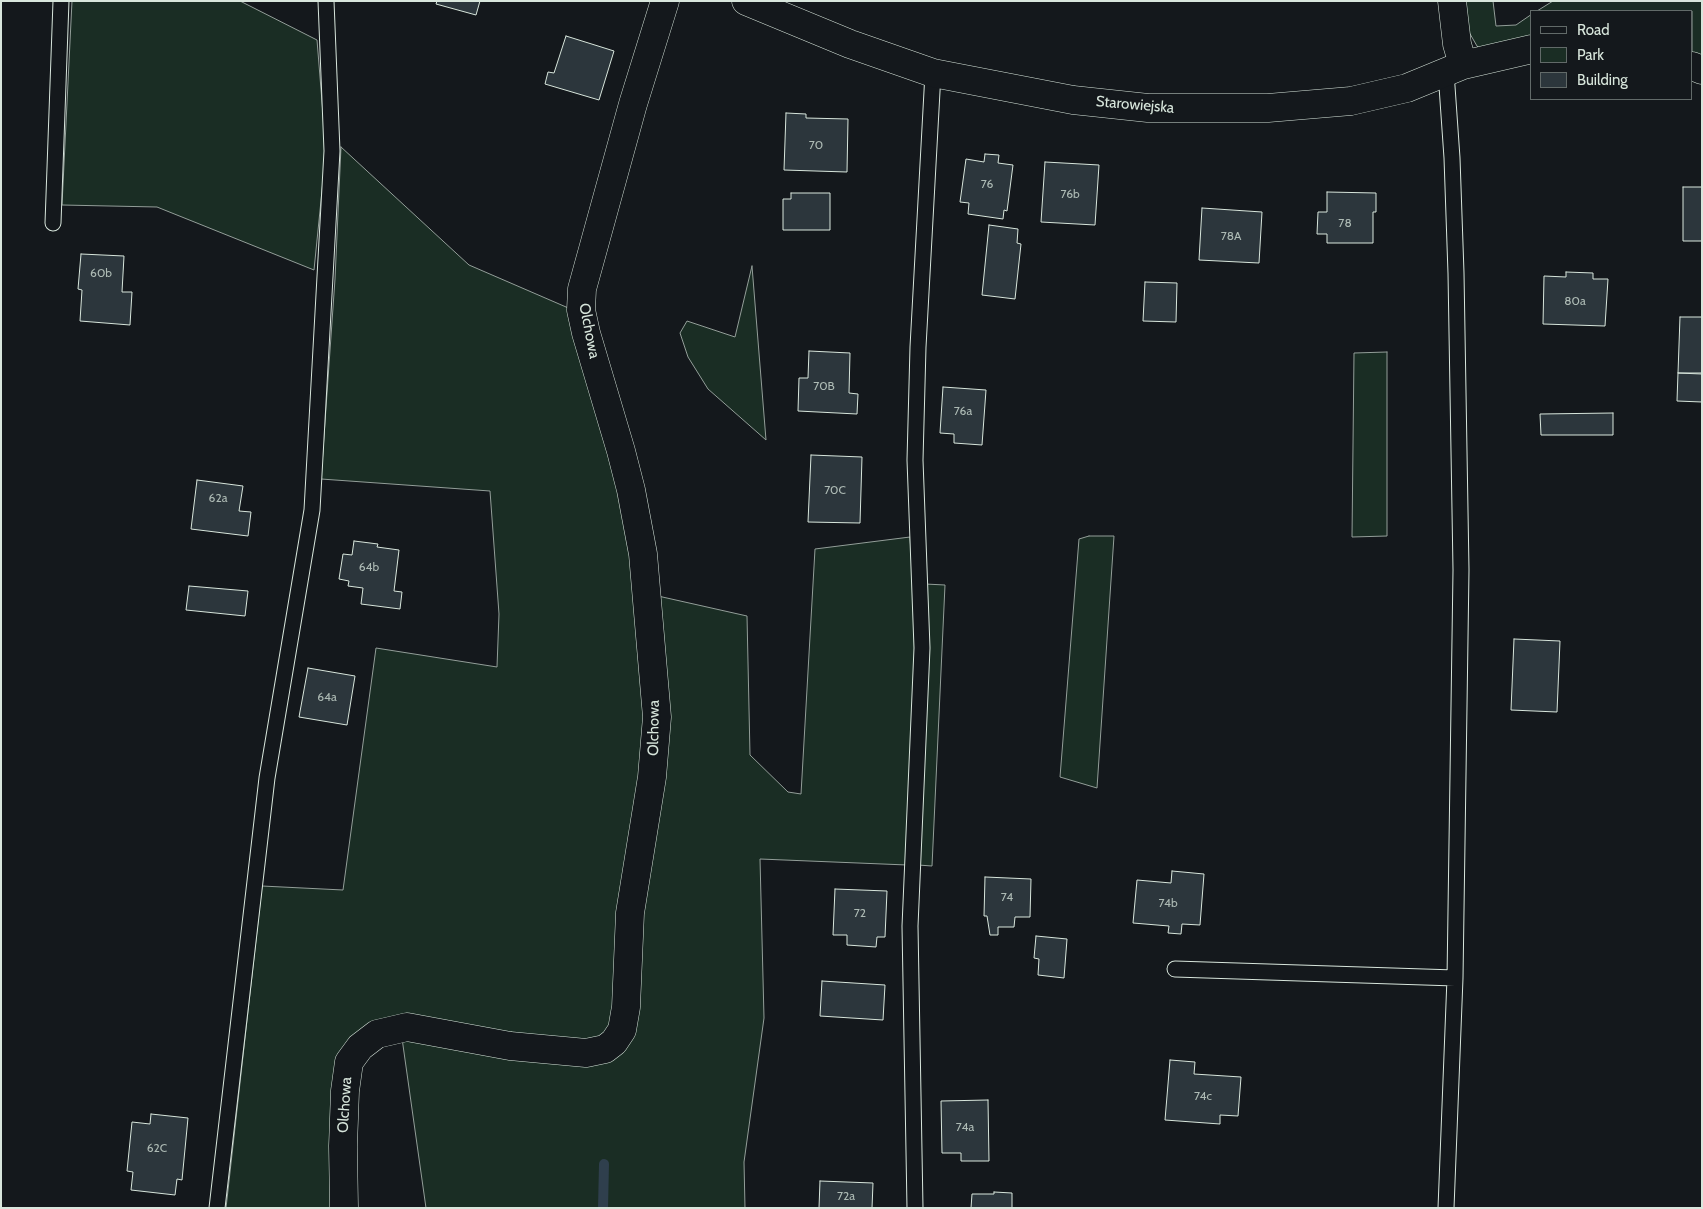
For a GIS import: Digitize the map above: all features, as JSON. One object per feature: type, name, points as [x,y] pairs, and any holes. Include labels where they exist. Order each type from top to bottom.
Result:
[{"type":"street","name":"Olchowa","points":[[344,1208],[343,1146],[345,1091],[349,1062],[360,1047],[377,1034],[407,1027],[510,1046],[586,1053],[605,1049],[614,1042],[622,1030],[626,1007],[630,913],[652,777],[656,717],[643,554],[631,490],[581,310],[582,289],[633,104],[665,1]]},
{"type":"street","name":"Starowiejska","points":[[746,1],[850,44],[933,73],[1072,100],[1148,108],[1300,107],[1351,102],[1407,88],[1455,69],[1530,50]]},
{"type":"street","points":[[1452,1],[1457,44],[1455,69]]},
{"type":"lane","points":[[53,223],[61,1]]},
{"type":"lane","points":[[217,1208],[266,778],[312,510],[332,150],[326,1]]},
{"type":"lane","points":[[1446,1208],[1455,978],[1461,570],[1455,254],[1455,69]]},
{"type":"lane","points":[[915,1208],[910,926],[922,648],[915,460],[918,346],[933,73]]},
{"type":"lane","points":[[1175,969],[1455,978]]},
{"type":"green space","points":[[72,1],[240,1],[317,40],[326,151],[314,270],[157,207],[62,205]]},
{"type":"green space","points":[[1464,1],[1493,1],[1496,26],[1516,25],[1530,15],[1530,42],[1486,54],[1477,46],[1466,27]]},
{"type":"green space","points":[[1553,1],[1702,1],[1702,62],[1693,58],[1693,10],[1539,10]]},
{"type":"green space","points":[[341,147],[469,265],[573,310],[658,596],[747,616],[750,755],[788,792],[801,794],[815,549],[910,537],[917,649],[907,865],[760,859],[764,1018],[744,1162],[745,1208],[426,1208],[399,1017],[367,1025],[336,1208],[226,1208],[262,886],[343,890],[376,648],[497,667],[499,614],[490,491],[321,479],[335,279]]},
{"type":"green space","points":[[752,266],[766,440],[708,389],[688,357],[680,333],[687,321],[735,337]]},
{"type":"green space","points":[[1387,352],[1387,536],[1352,537],[1354,353]]},
{"type":"green space","points":[[1089,536],[1114,536],[1097,788],[1060,777],[1079,539]]},
{"type":"green space","points":[[925,584],[945,585],[932,866],[918,865]]},
{"type":"building","points":[[437,1],[480,1],[476,15],[436,4]]},
{"type":"building","points":[[566,36],[614,51],[599,100],[545,84],[548,72],[554,73]]},
{"type":"building","points":[[786,113],[806,114],[806,118],[848,119],[847,172],[784,170]]},
{"type":"building","points":[[985,154],[999,155],[998,163],[1013,165],[1007,211],[1004,210],[1003,219],[968,214],[969,203],[960,202],[966,159],[984,162]]},
{"type":"building","points":[[1045,162],[1099,165],[1095,225],[1041,222]]},
{"type":"building","points":[[1683,187],[1702,187],[1702,241],[1683,241]]},
{"type":"building","points":[[1327,192],[1376,193],[1376,212],[1373,212],[1373,243],[1327,243],[1327,234],[1317,234],[1318,212],[1327,212]]},
{"type":"building","points":[[791,193],[830,193],[830,230],[783,230],[783,199],[791,199]]},
{"type":"building","points":[[1202,208],[1262,212],[1259,263],[1199,260]]},
{"type":"building","points":[[989,225],[1018,229],[1017,243],[1021,244],[1015,299],[982,295]]},
{"type":"building","points":[[81,254],[124,256],[122,292],[132,292],[130,325],[80,321],[82,290],[78,289]]},
{"type":"building","points":[[1566,272],[1593,273],[1593,279],[1608,279],[1605,326],[1543,324],[1544,276],[1566,277]]},
{"type":"building","points":[[1145,282],[1177,283],[1176,322],[1143,321]]},
{"type":"building","points":[[1680,317],[1702,317],[1702,374],[1678,373]]},
{"type":"building","points":[[809,351],[850,353],[849,393],[858,394],[857,414],[798,411],[799,378],[808,378]]},
{"type":"building","points":[[1678,373],[1702,373],[1702,402],[1677,401]]},
{"type":"building","points":[[943,387],[986,390],[982,445],[954,443],[954,434],[940,433]]},
{"type":"building","points":[[1613,413],[1613,435],[1541,435],[1540,414]]},
{"type":"building","points":[[811,455],[862,457],[860,523],[808,522]]},
{"type":"building","points":[[197,480],[243,486],[239,511],[251,512],[248,536],[191,529]]},
{"type":"building","points":[[354,541],[378,544],[377,547],[399,550],[394,591],[402,592],[400,609],[361,604],[363,588],[348,586],[349,581],[339,579],[343,554],[352,555]]},
{"type":"building","points":[[189,586],[248,591],[245,616],[186,610]]},
{"type":"building","points":[[1514,639],[1560,641],[1557,712],[1511,710]]},
{"type":"building","points":[[308,668],[355,676],[347,725],[299,717]]},
{"type":"building","points":[[1172,871],[1204,874],[1200,925],[1182,924],[1181,934],[1168,933],[1169,926],[1133,923],[1137,880],[1171,883]]},
{"type":"building","points":[[985,877],[1031,879],[1030,917],[1015,917],[1014,927],[998,927],[998,935],[990,935],[987,916],[984,916]]},
{"type":"building","points":[[835,889],[887,891],[885,937],[877,937],[876,947],[847,945],[847,935],[833,935]]},
{"type":"building","points":[[1036,936],[1067,939],[1064,978],[1038,975],[1039,959],[1034,958]]},
{"type":"building","points":[[822,981],[885,985],[883,1020],[820,1016]]},
{"type":"building","points":[[1170,1060],[1195,1062],[1194,1074],[1241,1077],[1238,1116],[1220,1115],[1220,1124],[1165,1120]]},
{"type":"building","points":[[988,1100],[989,1161],[961,1161],[961,1153],[942,1153],[941,1101]]},
{"type":"building","points":[[151,1114],[188,1118],[182,1180],[177,1179],[175,1195],[131,1190],[133,1172],[127,1171],[132,1122],[150,1124]]},
{"type":"building","points":[[820,1181],[873,1183],[872,1208],[819,1208]]},
{"type":"building","points":[[994,1192],[1012,1193],[1012,1208],[971,1208],[972,1194],[994,1194]]},
{"type":"waterway","points":[[603,1208],[604,1164]]}]
